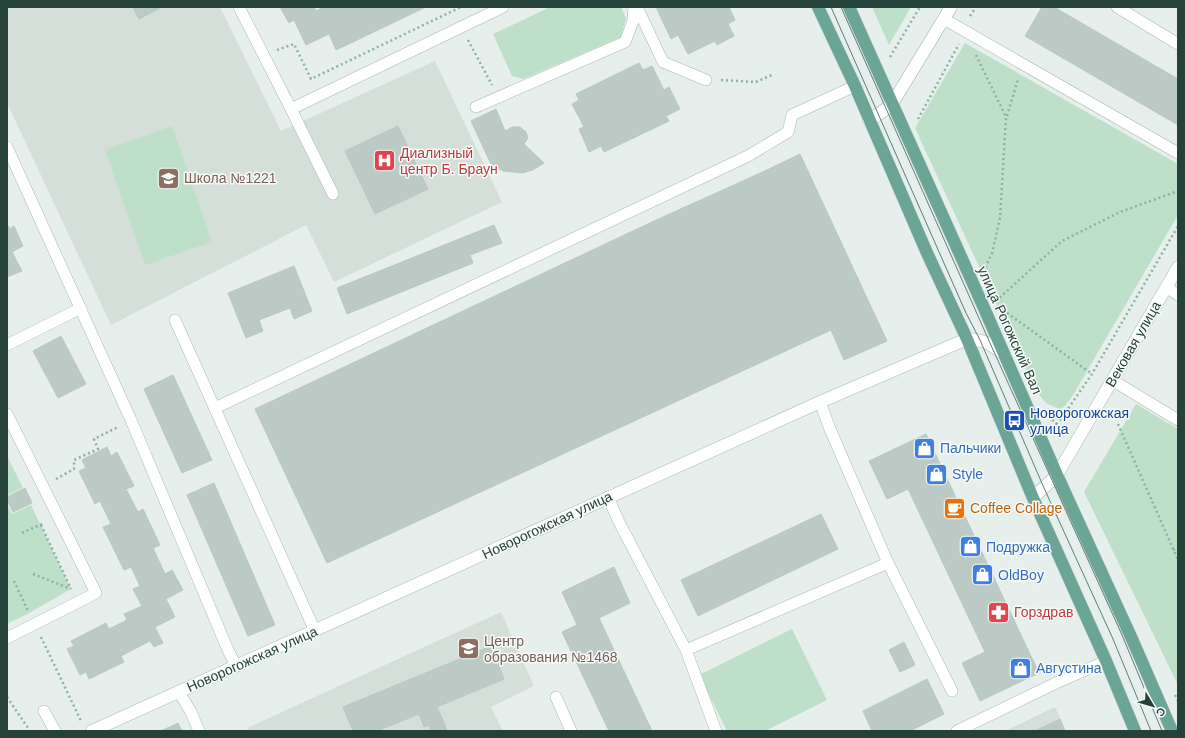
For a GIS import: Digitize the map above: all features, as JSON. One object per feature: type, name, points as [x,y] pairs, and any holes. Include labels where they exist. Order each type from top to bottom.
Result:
[{"type":"main road","points":[[818,7],[927,253],[967,339],[1032,498],[1106,661],[1135,731]]},
{"type":"main road","name":"улица Рогожский Вал","points":[[849,7],[1172,731]]},
{"type":"street","points":[[869,120],[892,104],[951,7]]},
{"type":"street","name":"Вековая улица","points":[[1032,498],[1057,475],[1178,267]]},
{"type":"street","points":[[967,339],[980,340],[990,343],[1004,354]]},
{"type":"street","name":"Новорогожская улица","points":[[92,731],[820,402],[967,339]]},
{"type":"lane","points":[[239,7],[333,194]]},
{"type":"lane","points":[[291,109],[503,7]]},
{"type":"lane","points":[[636,7],[663,62],[706,80]]},
{"type":"lane","points":[[476,107],[625,42],[633,21],[636,7]]},
{"type":"lane","points":[[1117,7],[1178,44]]},
{"type":"lane","points":[[944,20],[1178,153]]},
{"type":"lane","points":[[215,408],[748,156],[788,132],[792,115],[854,86]]},
{"type":"lane","points":[[7,147],[131,420],[236,666]]},
{"type":"lane","points":[[1166,287],[1178,294]]},
{"type":"lane","points":[[7,345],[81,308]]},
{"type":"lane","points":[[175,320],[315,631]]},
{"type":"lane","points":[[1112,380],[1178,420]]},
{"type":"lane","points":[[820,402],[834,439],[888,563],[952,691]]},
{"type":"lane","points":[[7,414],[96,592],[7,638]]},
{"type":"lane","points":[[608,497],[686,650],[716,731]]},
{"type":"lane","points":[[686,650],[888,563]]},
{"type":"lane","points":[[957,731],[1056,683],[1106,661]]},
{"type":"lane","points":[[179,692],[191,712],[199,731]]},
{"type":"lane","points":[[556,696],[571,731]]},
{"type":"lane","points":[[44,711],[55,731]]},
{"type":"path","points":[[263,55],[294,44],[311,79],[461,7]]},
{"type":"path","points":[[890,57],[920,7]]},
{"type":"path","points":[[918,119],[964,36],[963,30],[976,7]]},
{"type":"path","points":[[461,27],[498,97]]},
{"type":"path","points":[[975,53],[1006,117]]},
{"type":"path","points":[[983,273],[992,253],[1000,218],[1006,117],[1023,64]]},
{"type":"path","points":[[706,80],[756,82],[772,75]]},
{"type":"path","points":[[993,304],[1062,241],[1120,212],[1178,191]]},
{"type":"path","points":[[1056,424],[1092,374],[1178,226]]},
{"type":"path","points":[[999,308],[1092,374]]},
{"type":"path","points":[[43,486],[74,469],[74,460],[98,449],[94,439],[131,420]]},
{"type":"path","points":[[1118,424],[1178,560]]},
{"type":"path","points":[[22,533],[58,516]]},
{"type":"path","points":[[40,525],[71,589]]},
{"type":"path","points":[[1174,550],[1178,547]]},
{"type":"path","points":[[33,574],[89,596]]},
{"type":"path","points":[[14,581],[29,613]]},
{"type":"path","points":[[65,592],[71,589]]},
{"type":"path","points":[[23,616],[35,610]]},
{"type":"path","points":[[34,624],[81,721]]},
{"type":"path","points":[[7,697],[30,731]]},
{"type":"shaded area","name":"Школа №1221","points":[[7,7],[220,7],[281,131],[435,61],[502,202],[334,282],[306,225],[111,325],[7,103]]},
{"type":"shaded area","name":"Центр образования №1468","points":[[501,612],[534,686],[491,707],[503,731],[249,731],[247,728]]},
{"type":"shaded area","points":[[1055,707],[1066,731],[1005,731]]},
{"type":"green space","points":[[550,7],[621,7],[626,18],[621,37],[523,79],[512,76],[493,34]]},
{"type":"green space","points":[[872,7],[911,7],[889,45]]},
{"type":"green space","points":[[965,43],[1178,164],[1178,215],[1073,395],[1064,407],[1059,409],[1046,403],[1037,392],[915,128]]},
{"type":"green space","points":[[172,126],[212,242],[145,265],[105,150]]},
{"type":"green space","points":[[1136,404],[1178,429],[1178,685],[1084,492]]},
{"type":"green space","points":[[7,456],[23,488],[7,495]]},
{"type":"green space","points":[[7,504],[12,514],[31,505],[71,589],[7,624]]},
{"type":"green space","points":[[792,629],[827,700],[765,731],[727,731],[699,675]]},
{"type":"building","points":[[133,7],[162,7],[139,19]]},
{"type":"building","points":[[280,7],[314,7],[316,11],[324,7],[426,7],[336,50],[329,34],[306,45],[294,20],[289,23]]},
{"type":"building","points":[[656,7],[729,7],[735,20],[728,24],[734,36],[717,45],[715,41],[688,54],[678,35],[671,39]]},
{"type":"building","points":[[1042,7],[1054,7],[1178,79],[1178,125],[1025,36]]},
{"type":"building","points":[[639,63],[643,70],[652,66],[664,90],[669,87],[680,109],[666,116],[669,121],[604,152],[601,146],[589,152],[579,129],[584,127],[572,104],[579,100],[576,94]]},
{"type":"building","points":[[496,109],[505,131],[512,127],[520,127],[526,132],[528,138],[524,144],[544,163],[533,170],[522,173],[503,171],[491,164],[471,121]]},
{"type":"building","points":[[398,126],[428,189],[375,214],[345,151]]},
{"type":"building","points":[[800,154],[887,341],[844,360],[831,330],[839,324],[767,170]]},
{"type":"building","points":[[767,170],[839,324],[831,330],[327,563],[255,409],[654,221]]},
{"type":"building","points":[[7,224],[10,229],[14,226],[23,246],[12,252],[22,271],[7,277]]},
{"type":"building","points":[[494,225],[502,243],[470,255],[473,263],[347,314],[337,288]]},
{"type":"building","points":[[294,266],[312,311],[294,319],[290,308],[259,320],[263,331],[246,338],[228,293]]},
{"type":"building","points":[[61,336],[86,384],[58,398],[33,351]]},
{"type":"building","points":[[173,375],[212,460],[182,473],[144,389]]},
{"type":"building","points":[[926,434],[1039,673],[980,701],[962,663],[985,652],[908,489],[887,499],[869,461]]},
{"type":"building","points":[[107,447],[111,456],[117,452],[134,486],[126,489],[138,512],[143,509],[160,545],[153,548],[165,574],[172,570],[183,590],[166,599],[175,617],[155,627],[163,643],[154,647],[150,641],[121,656],[124,662],[89,679],[86,672],[80,675],[67,649],[74,646],[71,641],[106,623],[109,629],[127,620],[124,614],[142,606],[133,589],[140,586],[131,567],[124,570],[103,527],[111,524],[100,501],[95,504],[79,471],[86,468],[82,460]]},
{"type":"building","points":[[214,483],[275,625],[248,636],[187,495]]},
{"type":"building","points":[[25,488],[32,503],[13,512],[7,497]]},
{"type":"building","points":[[821,514],[838,549],[698,616],[681,580]]},
{"type":"building","points":[[614,567],[630,603],[599,618],[652,731],[609,731],[562,632],[577,625],[562,592]]},
{"type":"building","points":[[904,642],[915,665],[900,672],[889,650]]},
{"type":"building","points":[[491,646],[504,679],[437,707],[443,720],[424,727],[419,714],[377,731],[353,731],[343,707]]},
{"type":"building","points":[[927,679],[944,714],[910,731],[872,731],[863,711]]},
{"type":"building","points":[[1060,719],[1065,731],[1035,731]]},
{"type":"building","points":[[443,720],[447,731],[431,731],[429,725]]},
{"type":"building","points":[[178,723],[182,731],[161,731]]},
{"type":"tram line","points":[[831,7],[966,313],[980,340],[1044,488],[1113,639],[1151,731]]},
{"type":"tram line","points":[[841,7],[990,343],[1122,635],[1162,731]]},
{"type":"place","name":"Диализный центр Б. Браун","points":[[385,161]]},
{"type":"place","name":"Школа №1221","points":[[168,178]]},
{"type":"place","name":"Новорогожская улица","points":[[1015,421]]},
{"type":"place","name":"Пальчики","points":[[925,448]]},
{"type":"place","name":"Style","points":[[937,474]]},
{"type":"place","name":"Coffee Collage","points":[[954,508]]},
{"type":"place","name":"Подружка","points":[[971,547]]},
{"type":"place","name":"OldBoy","points":[[982,575]]},
{"type":"place","name":"Горздрав","points":[[998,612]]},
{"type":"place","name":"Центр образования №1468","points":[[468,649]]},
{"type":"place","name":"Августина","points":[[1021,668]]}]
